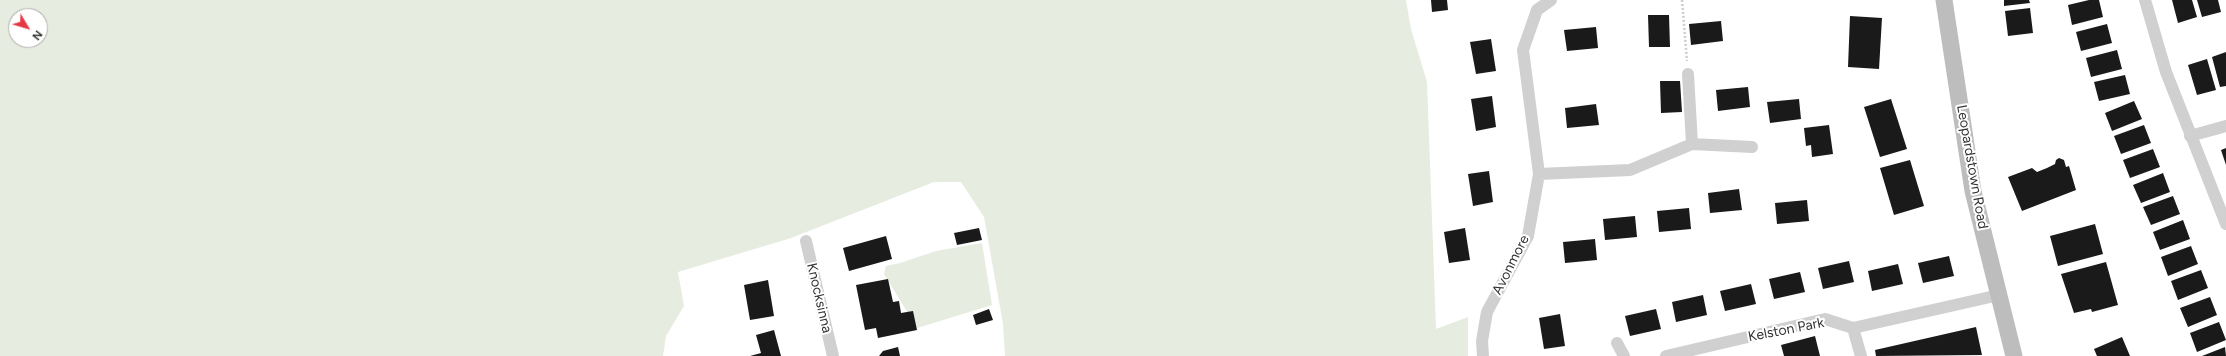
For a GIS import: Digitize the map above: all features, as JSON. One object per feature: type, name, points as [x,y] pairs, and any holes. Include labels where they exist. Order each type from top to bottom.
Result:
[{"type":"main road","name":"Leopardstown Road","points":[[1944,0],[1973,191],[2014,356]]},
{"type":"street","name":"Avonmore","points":[[1483,356],[1482,341],[1487,312],[1528,236],[1538,174],[1523,50],[1538,10],[1551,0]]},
{"type":"street","points":[[2145,0],[2166,72],[2226,224]]},
{"type":"street","points":[[1688,74],[1692,144]]},
{"type":"street","points":[[2190,136],[2226,126]]},
{"type":"street","points":[[1538,174],[1630,170],[1692,144],[1752,147]]},
{"type":"street","name":"Knocksinna","points":[[806,241],[833,356]]},
{"type":"street","points":[[1861,356],[1853,328],[1999,295]]},
{"type":"street","name":"Kelston Park","points":[[1666,356],[1683,354],[1825,319],[1853,328]]},
{"type":"street","points":[[1618,343],[1624,356]]},
{"type":"path","points":[[1682,0],[1688,74]]},
{"type":"shaded area","points":[[0,0],[1406,0],[1411,29],[1427,82],[1436,329],[1468,317],[1468,356],[1005,356],[1003,324],[984,217],[961,182],[934,182],[791,238],[678,272],[684,306],[666,336],[663,356],[0,356]]},
{"type":"shaded area","points":[[982,243],[992,305],[917,328],[884,274],[886,266],[936,251]]},
{"type":"building","points":[[1431,0],[1447,0],[1448,10],[1432,12]]},
{"type":"building","points":[[2004,0],[2029,0],[2030,3],[2004,6]]},
{"type":"building","points":[[2089,0],[2099,0],[2103,17],[2072,25],[2068,5]]},
{"type":"building","points":[[2172,0],[2192,0],[2197,17],[2178,23]]},
{"type":"building","points":[[2197,0],[2218,0],[2221,12],[2202,17]]},
{"type":"building","points":[[2030,8],[2033,33],[2008,36],[2005,11]]},
{"type":"building","points":[[1648,15],[1669,15],[1670,47],[1649,47]]},
{"type":"building","points":[[1850,16],[1882,18],[1879,69],[1848,67]]},
{"type":"building","points":[[1721,21],[1723,41],[1691,45],[1689,24]]},
{"type":"building","points":[[2107,24],[2112,43],[2081,51],[2076,32]]},
{"type":"building","points":[[1596,27],[1598,48],[1567,51],[1564,30]]},
{"type":"building","points":[[1491,39],[1496,71],[1476,74],[1470,42]]},
{"type":"building","points":[[2117,50],[2122,69],[2091,77],[2086,58]]},
{"type":"building","points":[[2226,52],[2226,86],[2220,87],[2212,57]]},
{"type":"building","points":[[2207,59],[2216,90],[2197,95],[2188,65]]},
{"type":"building","points":[[2125,75],[2130,94],[2099,101],[2094,82]]},
{"type":"building","points":[[1660,81],[1680,81],[1682,112],[1661,113]]},
{"type":"building","points":[[1748,87],[1750,107],[1718,111],[1716,90]]},
{"type":"building","points":[[1492,96],[1496,127],[1476,131],[1471,99]]},
{"type":"building","points":[[1799,99],[1801,119],[1770,123],[1767,102]]},
{"type":"building","points":[[1891,99],[1907,149],[1880,157],[1864,107]]},
{"type":"building","points":[[2134,101],[2142,119],[2112,131],[2105,113]]},
{"type":"building","points":[[1596,104],[1599,125],[1567,128],[1565,108]]},
{"type":"building","points":[[1829,125],[1833,154],[1812,157],[1811,145],[1806,146],[1804,128]]},
{"type":"building","points":[[2144,125],[2151,143],[2121,154],[2114,136]]},
{"type":"building","points":[[2226,148],[2226,165],[2221,150]]},
{"type":"building","points":[[2153,149],[2160,167],[2130,178],[2123,160]]},
{"type":"building","points":[[2059,158],[2064,160],[2066,167],[2069,166],[2076,190],[2022,211],[2008,177],[2032,168],[2037,172],[2055,164],[2056,160]]},
{"type":"building","points":[[1910,160],[1924,206],[1894,215],[1880,168]]},
{"type":"building","points":[[1489,171],[1493,202],[1473,206],[1468,174]]},
{"type":"building","points":[[2163,173],[2170,192],[2141,203],[2133,185]]},
{"type":"building","points":[[1739,189],[1742,210],[1710,213],[1708,193]]},
{"type":"building","points":[[2173,196],[2180,214],[2151,225],[2143,207]]},
{"type":"building","points":[[1807,200],[1809,221],[1777,224],[1775,203]]},
{"type":"building","points":[[1689,208],[1691,229],[1659,232],[1657,211]]},
{"type":"building","points":[[1635,216],[1637,237],[1605,240],[1603,219]]},
{"type":"building","points":[[2183,220],[2190,239],[2160,250],[2153,232]]},
{"type":"building","points":[[2095,224],[2103,254],[2058,266],[2050,236]]},
{"type":"building","points":[[979,228],[982,240],[957,245],[954,233]]},
{"type":"building","points":[[1465,228],[1470,260],[1449,263],[1444,232]]},
{"type":"building","points":[[886,236],[892,259],[849,271],[843,248]]},
{"type":"building","points":[[1595,239],[1597,260],[1565,263],[1563,242]]},
{"type":"building","points":[[2191,246],[2198,264],[2168,276],[2161,257]]},
{"type":"building","points":[[1949,256],[1954,276],[1923,283],[1918,263]]},
{"type":"building","points":[[1849,261],[1854,282],[1823,289],[1818,268]]},
{"type":"building","points":[[2106,262],[2118,305],[2092,312],[2091,309],[2074,313],[2061,274]]},
{"type":"building","points":[[1898,264],[1903,284],[1872,291],[1868,271]]},
{"type":"building","points":[[2201,270],[2208,288],[2178,300],[2171,281]]},
{"type":"building","points":[[1800,272],[1805,292],[1774,299],[1769,279]]},
{"type":"building","points":[[888,279],[893,302],[899,301],[901,313],[913,311],[917,330],[878,338],[876,328],[865,330],[856,285]]},
{"type":"building","points":[[768,280],[774,316],[750,320],[744,285]]},
{"type":"building","points":[[1751,284],[1756,304],[1725,311],[1720,291]]},
{"type":"building","points":[[1703,295],[1707,315],[1676,322],[1672,302]]},
{"type":"building","points":[[2210,297],[2217,315],[2188,327],[2180,308]]},
{"type":"building","points":[[989,309],[993,320],[976,325],[973,315]]},
{"type":"building","points":[[1656,309],[1661,329],[1630,336],[1625,316]]},
{"type":"building","points":[[1560,314],[1565,346],[1544,349],[1539,318]]},
{"type":"building","points":[[2219,322],[2226,340],[2197,352],[2190,333]]},
{"type":"building","points":[[1976,327],[1982,355],[1876,356],[1875,350]]},
{"type":"building","points":[[774,330],[781,356],[750,356],[761,353],[756,335]]},
{"type":"building","points":[[1815,336],[1820,356],[1784,356],[1781,345]]},
{"type":"building","points":[[2122,337],[2130,356],[2097,356],[2094,349]]},
{"type":"building","points":[[898,347],[900,356],[879,356],[883,351]]},
{"type":"building","points":[[2225,347],[2226,356],[2202,356]]}]
